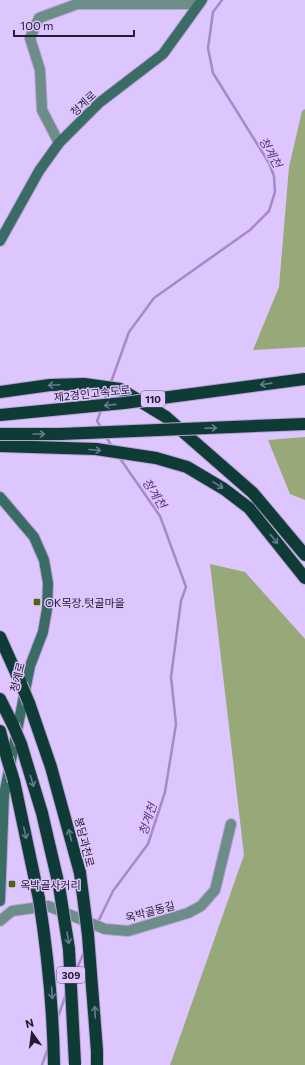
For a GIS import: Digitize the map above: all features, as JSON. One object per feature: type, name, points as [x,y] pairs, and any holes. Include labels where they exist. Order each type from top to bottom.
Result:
[{"type":"highway","name":"제2경인고속도로","points":[[0,415],[124,403],[305,379]]},
{"type":"highway","points":[[0,392],[50,385],[84,384],[120,389],[166,417],[253,493],[305,555]]},
{"type":"highway","points":[[0,434],[61,434],[305,424]]},
{"type":"highway","points":[[0,446],[96,449],[156,458],[187,467],[224,489],[249,508],[305,578]]},
{"type":"highway","name":"봉담과천로","points":[[0,637],[29,703],[51,767],[80,873],[88,935],[97,1065]]},
{"type":"highway","name":"309","points":[[0,699],[21,744],[42,813],[59,886],[69,949],[75,1065]]},
{"type":"highway","points":[[0,731],[44,902],[54,1016],[54,1065]]},
{"type":"street","name":"청계로","points":[[0,241],[39,172],[59,143],[99,103],[163,54],[200,2]]},
{"type":"street","points":[[59,143],[42,110],[40,70],[30,38],[39,18],[77,4],[200,2]]},
{"type":"street","name":"청계로","points":[[0,497],[34,537],[44,560],[48,583],[47,609],[43,632],[30,666],[4,795],[0,901]]},
{"type":"street","name":"옥박골동길","points":[[44,902],[105,930],[128,931],[188,913],[201,906],[215,890],[231,824]]},
{"type":"street","points":[[0,921],[12,911],[44,902]]},
{"type":"green space","points":[[305,109],[305,347],[253,350],[279,287],[289,167],[302,111]]},
{"type":"green space","points":[[305,437],[305,500],[290,494],[268,440]]},
{"type":"green space","points":[[210,564],[245,572],[305,639],[305,1065],[170,1065],[244,855]]},
{"type":"waterway","name":"청계천","points":[[110,385],[129,332],[154,298],[250,230],[269,211],[275,192],[274,176],[269,163],[213,73],[208,48],[213,12],[222,0]]},
{"type":"waterway","name":"청계천","points":[[104,402],[108,391]]},
{"type":"waterway","name":"청계천","points":[[102,408],[97,421],[102,429]]},
{"type":"waterway","name":"청계천","points":[[105,435],[112,447]]},
{"type":"waterway","name":"청계천","points":[[97,924],[113,891],[148,844],[165,792],[176,724],[171,677],[181,601],[186,587],[160,516],[119,457]]},
{"type":"waterway","name":"청계천","points":[[75,973],[84,952]]},
{"type":"waterway","name":"청계천","points":[[57,1020],[66,994]]},
{"type":"waterway","name":"청계천","points":[[42,1065],[48,1048]]},
{"type":"place","name":"OK목장.텃골마을","points":[[37,602]]},
{"type":"place","name":"옥박골사거리","points":[[12,884]]}]
